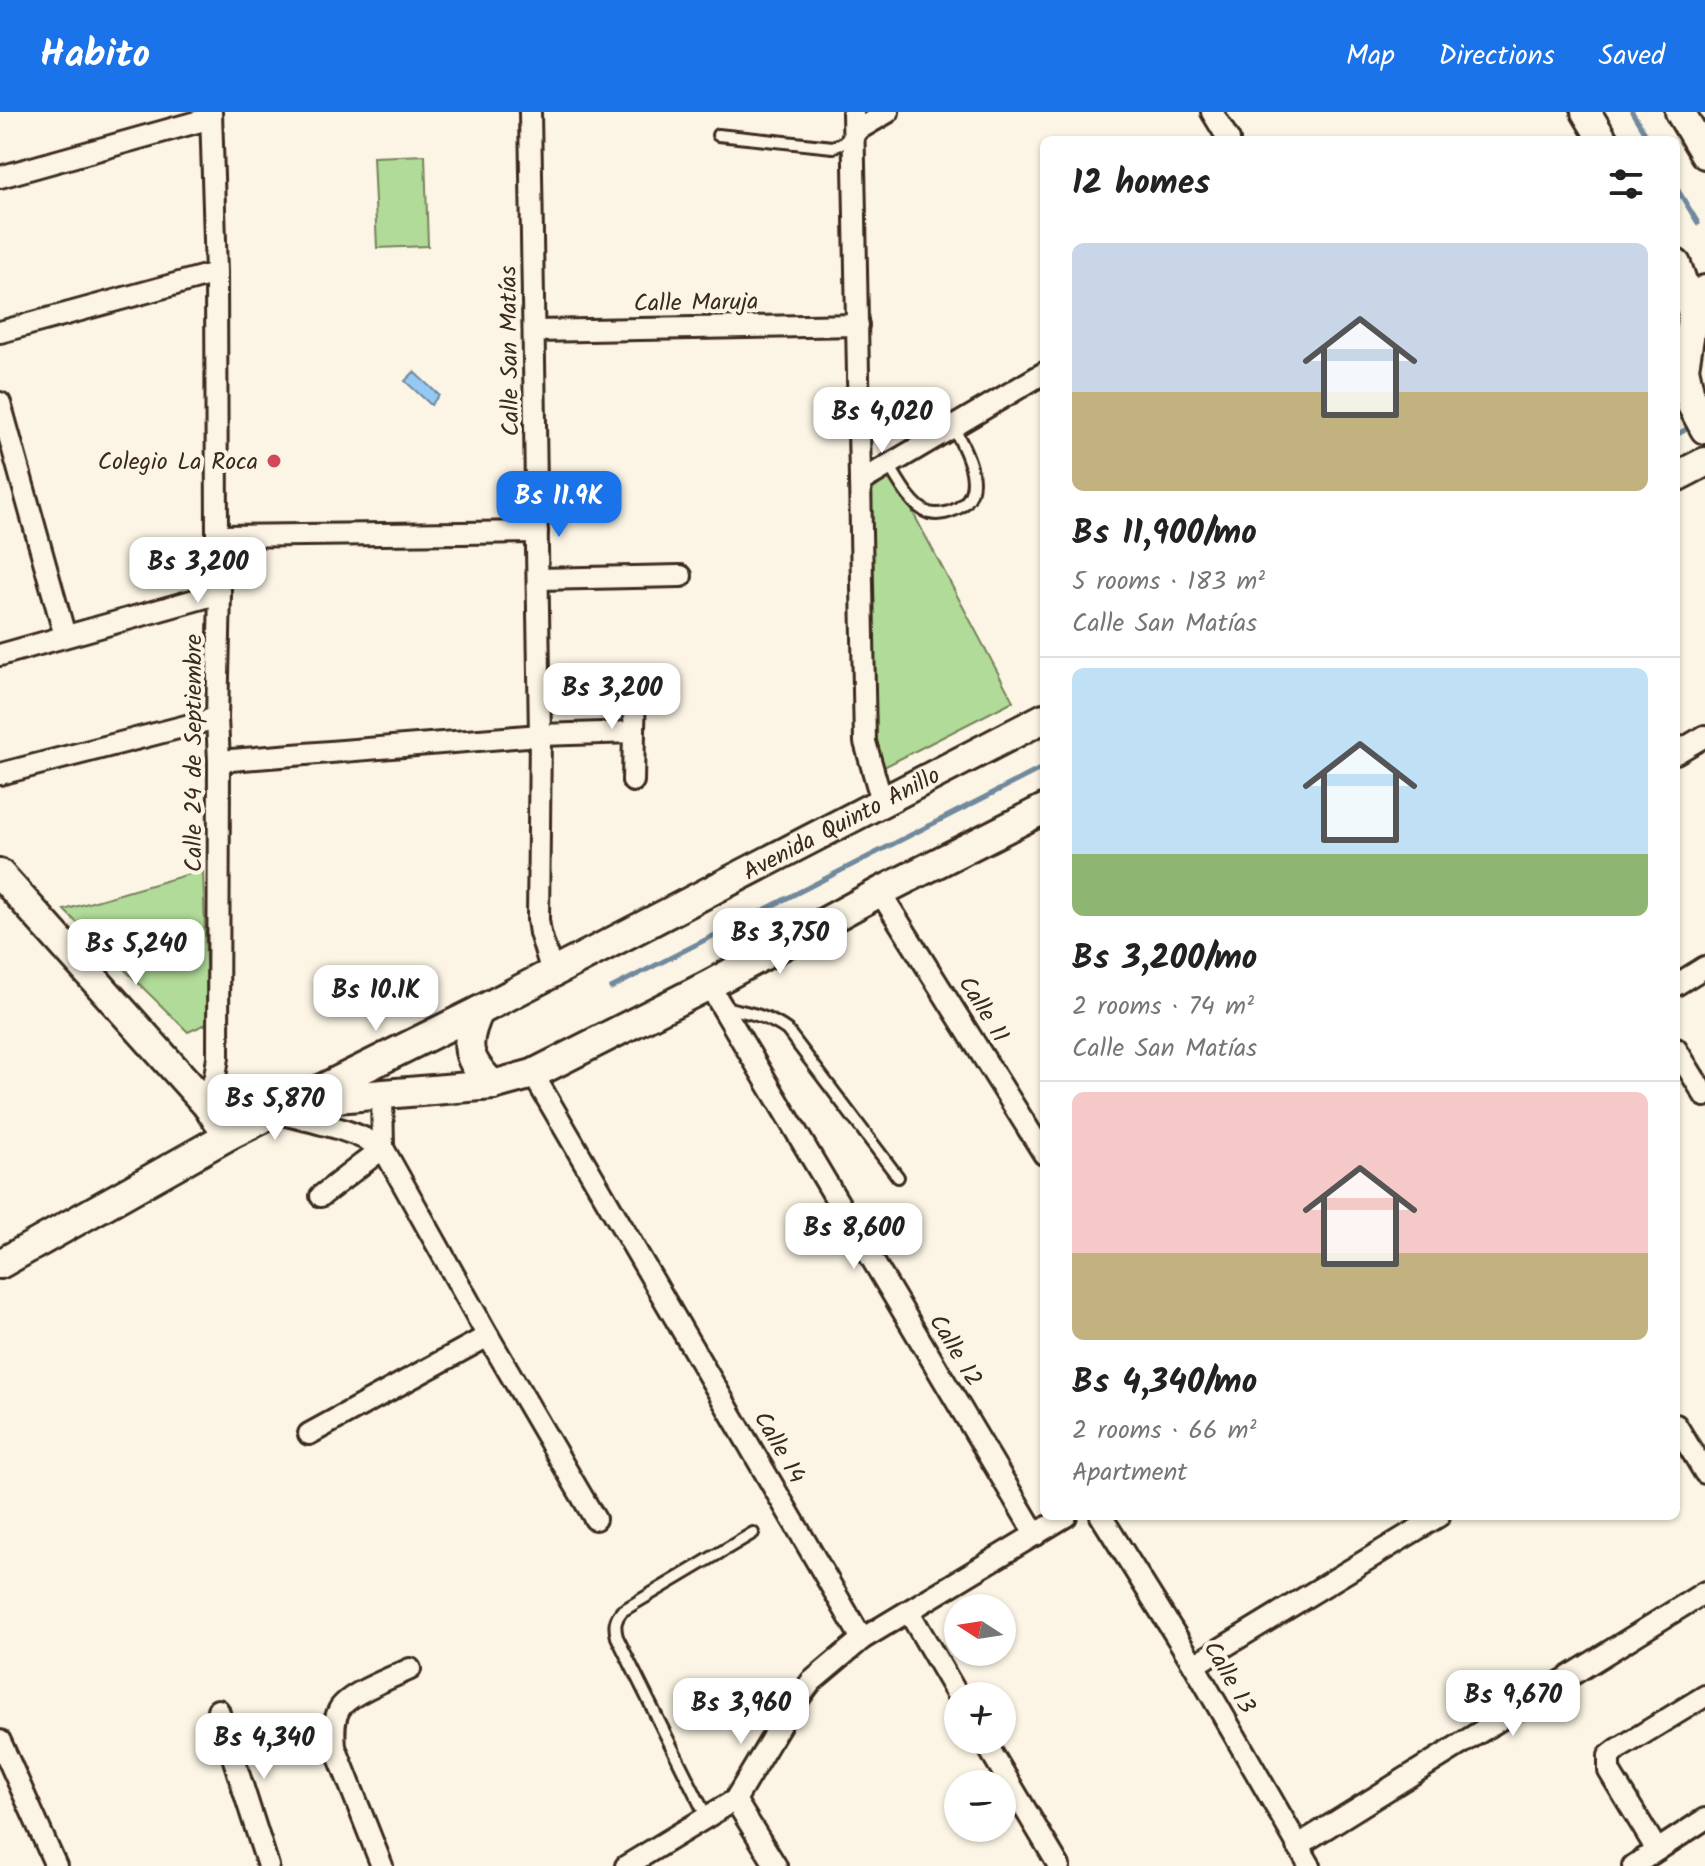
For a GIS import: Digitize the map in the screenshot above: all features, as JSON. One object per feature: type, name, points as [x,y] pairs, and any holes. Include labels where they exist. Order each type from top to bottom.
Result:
[{"type":"main road","points":[[1586,112],[1601,136]]},
{"type":"main road","points":[[1680,112],[1705,154]]},
{"type":"main road","points":[[1680,270],[1699,301],[1680,370],[1692,405],[1705,429]]},
{"type":"main road","points":[[1680,475],[1705,462]]},
{"type":"main road","name":"Avenida Quinto Anillo","points":[[0,1264],[229,1135],[479,1011],[1040,720]]},
{"type":"main road","name":"Avenida Quinto Anillo","points":[[286,1107],[382,1094],[493,1085],[533,1074],[715,996],[880,892],[1040,811]]},
{"type":"main road","points":[[0,874],[206,1104],[229,1135]]},
{"type":"main road","points":[[479,1011],[470,1030],[470,1051],[478,1070],[493,1085]]},
{"type":"street","name":"Calle San Matías","points":[[530,112],[540,735],[538,920],[552,972]]},
{"type":"street","points":[[882,802],[865,742],[854,122],[888,112]]},
{"type":"street","points":[[1212,112],[1227,136]]},
{"type":"street","points":[[0,177],[211,115]]},
{"type":"street","name":"Calle 24 de Septiembre","points":[[206,1104],[218,1057],[217,718],[220,593],[211,115]]},
{"type":"street","points":[[0,332],[216,273]]},
{"type":"street","name":"Calle Maruja","points":[[535,331],[858,325]]},
{"type":"street","points":[[860,482],[1040,375]]},
{"type":"street","points":[[0,403],[65,636]]},
{"type":"street","points":[[217,536],[537,532]]},
{"type":"street","points":[[538,579],[681,576]]},
{"type":"street","points":[[0,655],[220,593]]},
{"type":"street","points":[[633,781],[635,682]]},
{"type":"street","points":[[0,774],[217,718]]},
{"type":"street","points":[[219,761],[540,735],[634,732]]},
{"type":"street","points":[[1680,751],[1705,736]]},
{"type":"street","name":"Calle 11","points":[[880,892],[1040,1148]]},
{"type":"street","points":[[1680,983],[1705,967]]},
{"type":"street","name":"Calle 12","points":[[715,996],[1036,1535]]},
{"type":"street","points":[[1680,1055],[1705,1096]]},
{"type":"street","name":"Calle 14","points":[[533,1074],[862,1639]]},
{"type":"street","points":[[382,1094],[383,1148],[595,1519]]},
{"type":"street","points":[[286,1107],[365,1137],[383,1148]]},
{"type":"street","points":[[321,1196],[383,1148]]},
{"type":"street","points":[[309,1434],[488,1336]]},
{"type":"street","points":[[1680,1432],[1705,1473]]},
{"type":"street","points":[[626,1866],[735,1800],[784,1718],[811,1682],[862,1639],[1060,1520]]},
{"type":"street","name":"Calle 13","points":[[1103,1520],[1194,1665],[1310,1866]]},
{"type":"street","points":[[1194,1665],[1432,1520]]},
{"type":"street","points":[[1297,1846],[1705,1592]]},
{"type":"street","points":[[909,1612],[950,1682]]},
{"type":"street","points":[[382,1866],[335,1747],[334,1727],[339,1710],[349,1699],[410,1669]]},
{"type":"street","points":[[1657,1850],[1609,1771],[1609,1756],[1705,1696]]},
{"type":"street","points":[[218,1710],[268,1866]]},
{"type":"street","points":[[0,1741],[56,1866]]},
{"type":"street","points":[[992,1754],[1059,1866]]},
{"type":"street","points":[[735,1800],[776,1866]]},
{"type":"street","points":[[1633,1866],[1704,1823]]},
{"type":"lane","points":[[718,135],[833,147],[843,143],[854,122]]},
{"type":"lane","points":[[889,465],[913,500],[929,513],[945,514],[962,507],[971,494],[973,475],[966,451],[953,427]]},
{"type":"lane","points":[[715,996],[775,1021],[787,1030],[898,1177]]},
{"type":"lane","points":[[706,1816],[617,1637],[616,1618],[622,1611],[753,1533]]},
{"type":"green space","points":[[425,155],[428,246],[377,248],[373,157]]},
{"type":"green space","points":[[892,473],[1013,701],[884,767],[869,719],[867,495]]},
{"type":"green space","points":[[203,870],[208,1023],[188,1032],[64,910]]},
{"type":"water","points":[[414,372],[439,395],[431,405],[405,381]]},
{"type":"waterway","points":[[1632,112],[1647,136]]},
{"type":"waterway","points":[[1680,194],[1698,223]]},
{"type":"waterway","points":[[1680,433],[1692,426]]},
{"type":"waterway","points":[[611,988],[1040,769]]},
{"type":"place","name":"Colegio La Roca","points":[[274,461]]}]
